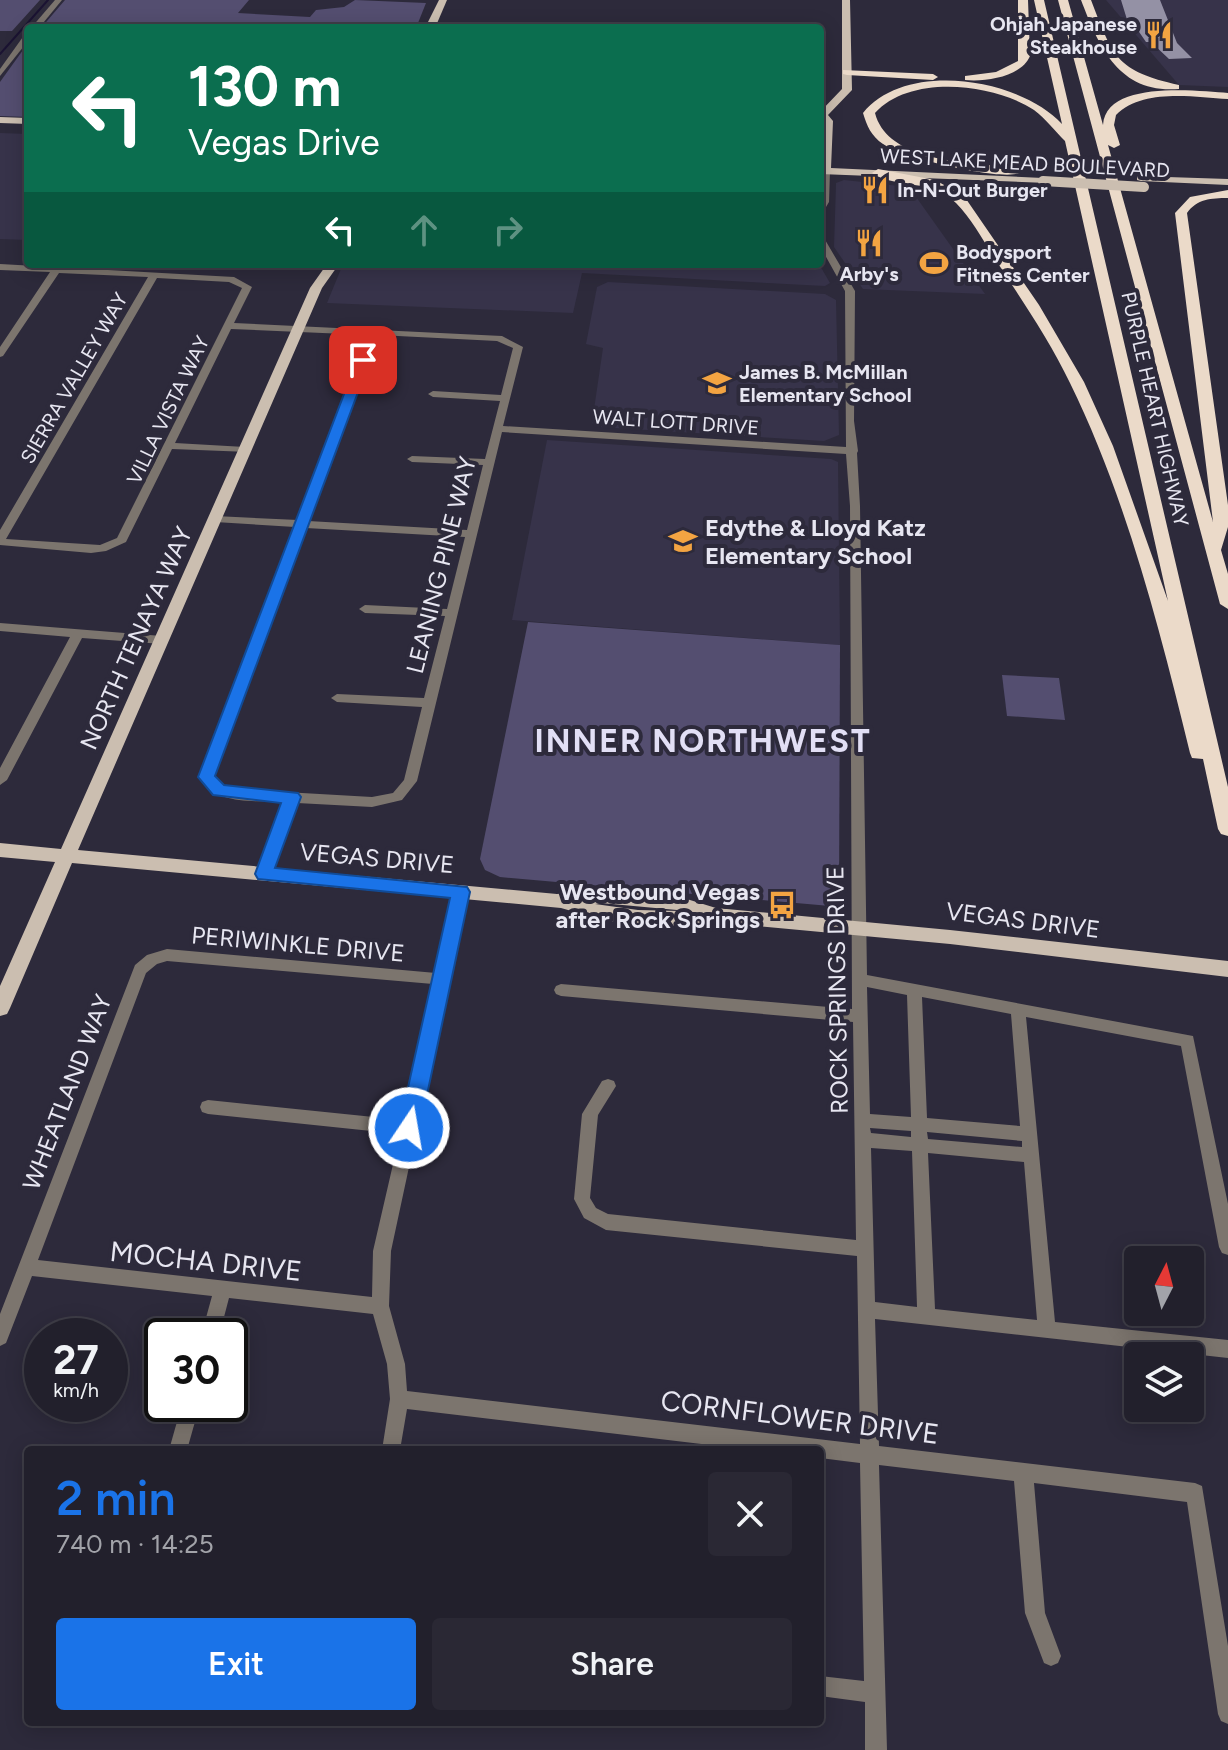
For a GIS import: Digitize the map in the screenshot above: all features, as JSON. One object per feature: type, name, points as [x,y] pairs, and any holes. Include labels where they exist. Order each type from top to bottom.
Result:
[{"type":"highway","points":[[847,72],[972,78],[998,75],[1016,68],[1025,56],[1023,0]]},
{"type":"highway","name":"PURPLE HEART HIGHWAY","points":[[1039,0],[1228,829]]},
{"type":"highway","name":"PURPLE HEART HIGHWAY","points":[[1063,0],[1228,604]]},
{"type":"highway","points":[[1086,0],[1105,50],[1117,66],[1140,78],[1169,86],[1228,90]]},
{"type":"highway","points":[[847,58],[859,68],[880,74]]},
{"type":"highway","points":[[1016,172],[979,168],[902,150],[875,132],[870,125],[869,113],[880,100],[910,89],[942,85],[987,88],[1035,106],[1074,143]]},
{"type":"highway","points":[[1120,214],[1127,194],[1109,119],[1111,113],[1123,104],[1152,95],[1228,99]]},
{"type":"highway","points":[[878,173],[939,185],[960,199],[1032,305],[1087,401],[1125,500],[1167,625],[1191,729],[1228,841]]},
{"type":"highway","points":[[1210,181],[1228,181]]},
{"type":"highway","points":[[1214,552],[1222,519],[1181,213],[1186,204],[1197,198],[1228,192]]},
{"type":"main road","points":[[432,24],[443,0]]},
{"type":"main road","points":[[824,115],[847,90],[846,0]]},
{"type":"main road","points":[[824,118],[828,121],[824,167]]},
{"type":"main road","points":[[0,124],[24,125]]},
{"type":"main road","name":"WEST LAKE MEAD BOULEVARD","points":[[824,167],[1016,172],[1043,177]]},
{"type":"main road","name":"WEST LAKE MEAD BOULEVARD","points":[[824,167],[878,173],[1142,182],[1210,181]]},
{"type":"main road","name":"WEST LAKE MEAD BOULEVARD","points":[[1142,182],[1228,192]]},
{"type":"main road","name":"NORTH TENAYA WAY","points":[[316,288],[318,268]]},
{"type":"main road","name":"NORTH TENAYA WAY","points":[[0,1008],[316,288],[331,268]]},
{"type":"main road","name":"VEGAS DRIVE","points":[[0,850],[557,901],[598,913],[676,920],[716,915],[860,928],[1228,969]]},
{"type":"street","points":[[38,24],[59,0]]},
{"type":"street","points":[[0,74],[24,41]]},
{"type":"street","points":[[824,167],[824,204]]},
{"type":"street","name":"ROCK SPRINGS DRIVE","points":[[824,245],[849,287],[849,421],[853,451],[860,1016],[876,1750]]},
{"type":"street","points":[[0,267],[154,275]]},
{"type":"street","points":[[0,354],[56,270]]},
{"type":"street","name":"VILLA VISTA WAY","points":[[0,541],[91,549],[111,546],[127,534],[247,291],[244,283],[231,279],[154,275]]},
{"type":"street","name":"SIERRA VALLEY WAY","points":[[0,541],[154,275]]},
{"type":"street","points":[[229,326],[374,333],[206,777],[210,785],[230,794],[292,797],[264,874]]},
{"type":"street","name":"LEANING PINE WAY","points":[[292,797],[372,802],[397,797],[410,781],[519,352],[512,342],[499,338],[374,333]]},
{"type":"street","points":[[433,394],[505,398]]},
{"type":"street","name":"WALT LOTT DRIVE","points":[[497,429],[853,451]]},
{"type":"street","points":[[170,446],[245,450]]},
{"type":"street","points":[[412,459],[489,462]]},
{"type":"street","points":[[215,519],[473,534]]},
{"type":"street","points":[[365,609],[453,613]]},
{"type":"street","points":[[0,627],[162,640]]},
{"type":"street","points":[[0,780],[78,633]]},
{"type":"street","points":[[337,698],[430,703]]},
{"type":"street","points":[[392,1446],[399,1399],[396,1364],[380,1306],[382,1251],[461,892]]},
{"type":"street","name":"PERIWINKLE DRIVE","points":[[152,959],[167,955],[441,979]]},
{"type":"street","name":"WHEATLAND WAY","points":[[0,1337],[140,969],[152,959]]},
{"type":"street","points":[[861,980],[1188,1041],[1228,1247]]},
{"type":"street","points":[[561,990],[860,1016]]},
{"type":"street","points":[[914,990],[926,1316]]},
{"type":"street","points":[[1018,1010],[1047,1331]]},
{"type":"street","points":[[608,1086],[590,1114],[582,1199],[590,1213],[606,1222],[866,1249]]},
{"type":"street","points":[[208,1107],[409,1128]]},
{"type":"street","points":[[863,1120],[1028,1134]]},
{"type":"street","points":[[864,1140],[1030,1155]]},
{"type":"street","name":"MOCHA DRIVE","points":[[26,1267],[380,1306]]},
{"type":"street","points":[[215,1318],[222,1289]]},
{"type":"street","points":[[867,1310],[1228,1349]]},
{"type":"street","name":"CORNFLOWER DRIVE","points":[[399,1399],[817,1446]]},
{"type":"street","points":[[179,1446],[186,1422]]},
{"type":"street","name":"CORNFLOWER DRIVE","points":[[824,1447],[1195,1493],[1228,1714]]},
{"type":"street","points":[[1023,1471],[1035,1613],[1051,1656]]},
{"type":"street","points":[[824,1687],[875,1693]]},
{"type":"shaded area","points":[[0,0],[40,0],[12,31],[0,31]]},
{"type":"shaded area","points":[[65,0],[249,0],[238,13],[310,17],[316,10],[344,7],[355,0],[426,3],[418,24],[44,24]]},
{"type":"shaded area","points":[[1106,0],[1228,0],[1228,87],[1179,85]]},
{"type":"shaded area","points":[[24,49],[24,117],[0,116],[0,82]]},
{"type":"shaded area","points":[[0,133],[24,134],[24,240],[0,239]]},
{"type":"shaded area","points":[[844,180],[909,187],[985,294],[863,289],[834,247],[836,183]]},
{"type":"shaded area","points":[[341,268],[821,268],[830,283],[825,286],[582,273],[573,313],[327,303]]},
{"type":"shaded area","name":"James B. McMillan Elementary School","points":[[608,282],[825,294],[836,300],[839,435],[824,441],[599,427],[592,423],[603,348],[586,344],[597,287]]},
{"type":"shaded area","name":"Edythe & Lloyd Katz Elementary School","points":[[547,440],[831,459],[838,462],[840,645],[512,620]]},
{"type":"shaded area","points":[[528,622],[840,645],[839,903],[830,906],[500,877],[485,870],[480,859]]},
{"type":"shaded area","points":[[1002,675],[1059,678],[1065,720],[1007,716]]},
{"type":"building","points":[[1121,0],[1160,0],[1177,43],[1192,58],[1169,59],[1151,42],[1146,42],[1135,26],[1129,26]]},
{"type":"waterway","points":[[27,24],[48,0]]},
{"type":"waterway","points":[[0,54],[24,27]]},
{"type":"place","name":"Ohjah Japanese Steakhouse","points":[[1159,35]]},
{"type":"place","name":"In-N-Out Burger","points":[[875,190]]},
{"type":"place","name":"Arby's","points":[[869,243]]},
{"type":"place","name":"Bodysport Fitness Center","points":[[934,263]]},
{"type":"place","name":"James B. McMillan Elementary School","points":[[717,383]]},
{"type":"place","name":"Edythe & Lloyd Katz Elementary School","points":[[683,541]]},
{"type":"place","name":"Westbound Vegas after Rock Springs","points":[[782,905]]},
{"type":"district","name":"INNER NORTHWEST","points":[[703,741]]},
{"type":"route","points":[[363,360],[206,777],[210,785],[230,794],[292,797],[264,874],[461,892],[409,1128]]}]
